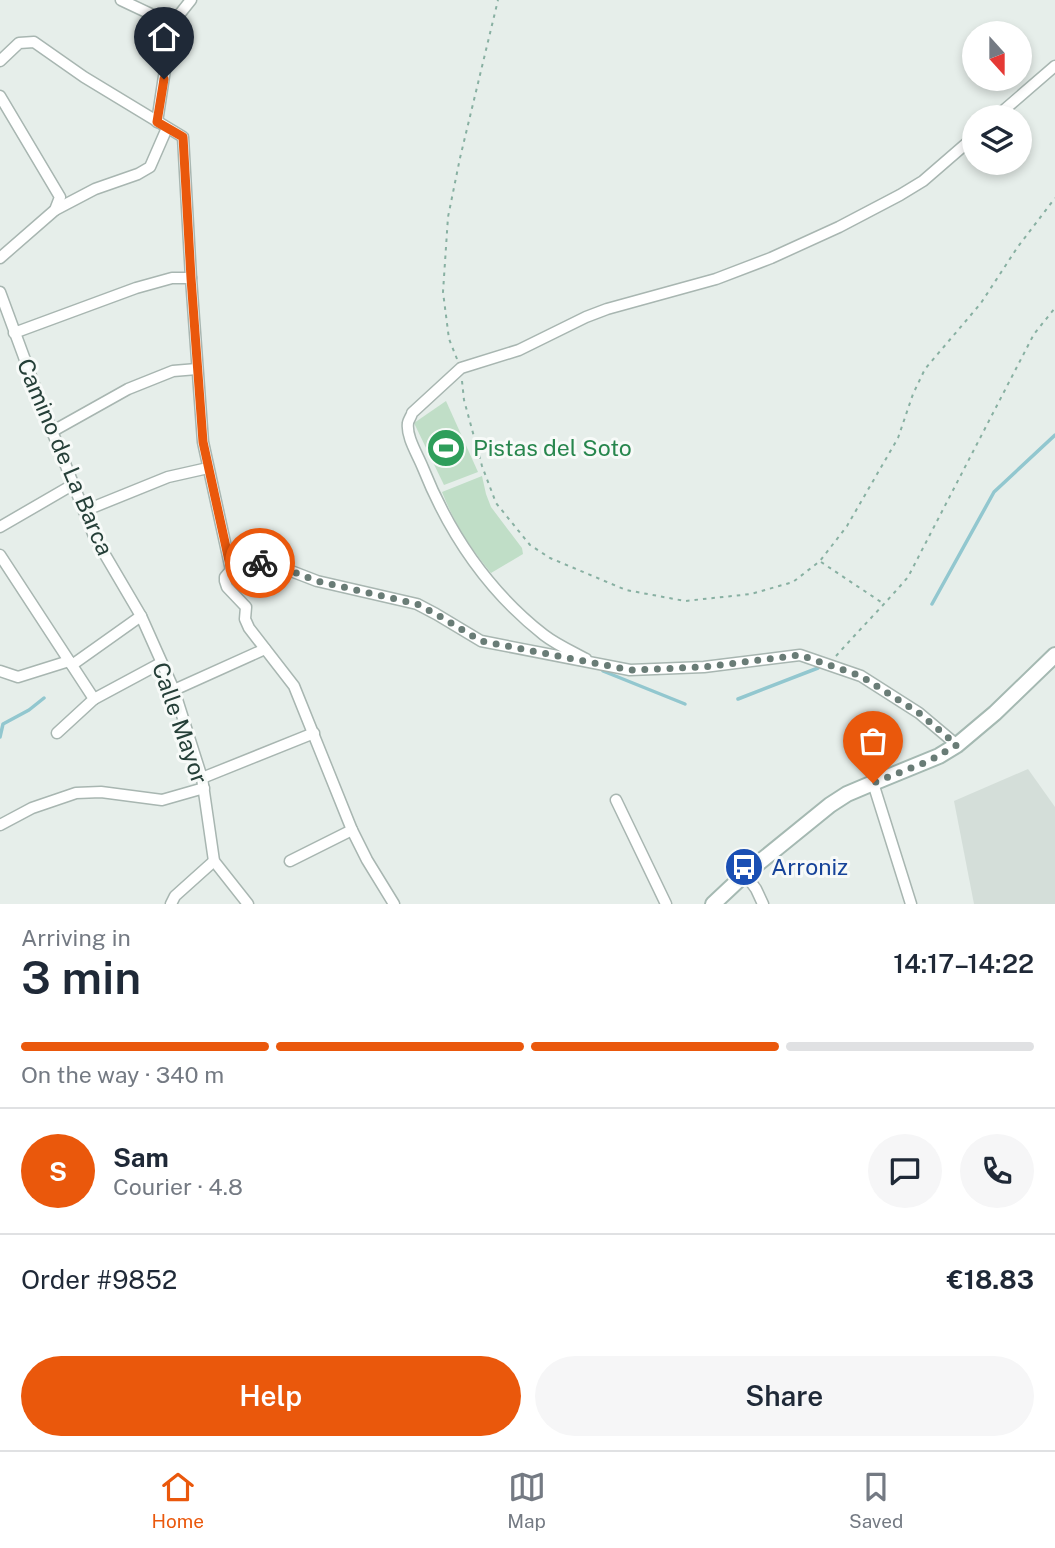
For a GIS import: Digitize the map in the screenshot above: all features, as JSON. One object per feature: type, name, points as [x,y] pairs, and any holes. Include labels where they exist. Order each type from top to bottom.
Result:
[{"type":"main road","points":[[713,904],[744,874],[830,805],[848,794],[929,761],[957,745],[995,713],[1055,655]]},
{"type":"street","points":[[121,0],[143,5],[174,25]]},
{"type":"street","points":[[157,122],[170,37],[175,20],[191,0]]},
{"type":"street","points":[[0,61],[19,43],[34,42],[84,77],[183,137],[203,442],[231,570]]},
{"type":"street","points":[[1010,105],[1055,66]]},
{"type":"street","points":[[0,96],[60,197],[55,210]]},
{"type":"street","points":[[0,258],[55,210],[95,189],[150,167],[167,128]]},
{"type":"street","points":[[594,664],[545,636],[508,602],[481,572],[455,535],[436,499],[409,435],[408,422],[412,413],[461,368],[519,351],[607,309],[716,279],[771,258],[839,228],[900,195],[923,181],[962,147]]},
{"type":"street","points":[[14,332],[136,288],[172,278],[191,278]]},
{"type":"street","name":"Camino de La Barca","points":[[0,292],[94,536],[141,616]]},
{"type":"street","points":[[52,431],[128,389],[173,371],[197,369]]},
{"type":"street","points":[[84,511],[167,477],[208,468]]},
{"type":"street","points":[[0,527],[74,484]]},
{"type":"street","points":[[0,555],[94,699]]},
{"type":"street","points":[[394,904],[352,830],[294,687],[247,624],[244,603],[225,581],[231,570],[250,563],[278,566],[317,581],[417,604],[481,641],[630,670],[704,667],[800,655],[861,676],[919,713],[957,745]]},
{"type":"street","points":[[0,671],[18,677],[70,663],[141,616]]},
{"type":"street","name":"Calle Mayor","points":[[141,616],[174,690],[203,783],[214,861]]},
{"type":"street","points":[[174,690],[265,649]]},
{"type":"street","points":[[57,733],[94,699],[160,663]]},
{"type":"street","points":[[0,825],[32,808],[76,793],[101,792],[162,800],[314,733]]},
{"type":"street","points":[[873,783],[911,904]]},
{"type":"street","points":[[616,800],[666,904]]},
{"type":"street","points":[[290,861],[352,830]]},
{"type":"street","points":[[171,904],[175,897],[214,861],[248,904]]},
{"type":"street","points":[[744,874],[756,889],[763,904]]},
{"type":"path","points":[[498,0],[448,218],[443,292],[449,339],[461,368],[464,400],[482,466],[496,503],[530,545],[550,558],[626,590],[685,601],[751,594],[793,582],[820,561],[847,526],[898,438],[925,369],[981,303],[1017,248],[1055,198]]},
{"type":"path","points":[[828,665],[908,577],[1034,334],[1055,309]]},
{"type":"path","points":[[820,561],[884,605]]},
{"type":"shaded area","points":[[1028,769],[1055,807],[1055,904],[974,904],[954,801]]},
{"type":"green space","name":"Pistas del Soto","points":[[446,401],[478,472],[444,485],[414,423]]},
{"type":"green space","points":[[482,476],[491,507],[522,548],[523,554],[491,573],[463,535],[442,492]]},
{"type":"waterway","points":[[932,604],[994,492],[1055,435]]},
{"type":"waterway","points":[[738,699],[818,668]]},
{"type":"waterway","points":[[603,671],[685,704]]},
{"type":"waterway","points":[[0,737],[3,724],[29,710],[44,698]]},
{"type":"way so far","points":[[260,563],[291,570],[317,581],[417,604],[481,641],[630,670],[704,667],[800,655],[861,676],[919,713],[957,745],[929,761],[873,783]]},
{"type":"place","name":"Pistas del Soto","points":[[446,448]]},
{"type":"place","name":"Arroniz","points":[[744,867]]},
{"type":"route","points":[[164,79],[157,122],[183,137],[203,442],[231,570],[250,563],[260,563]]}]
